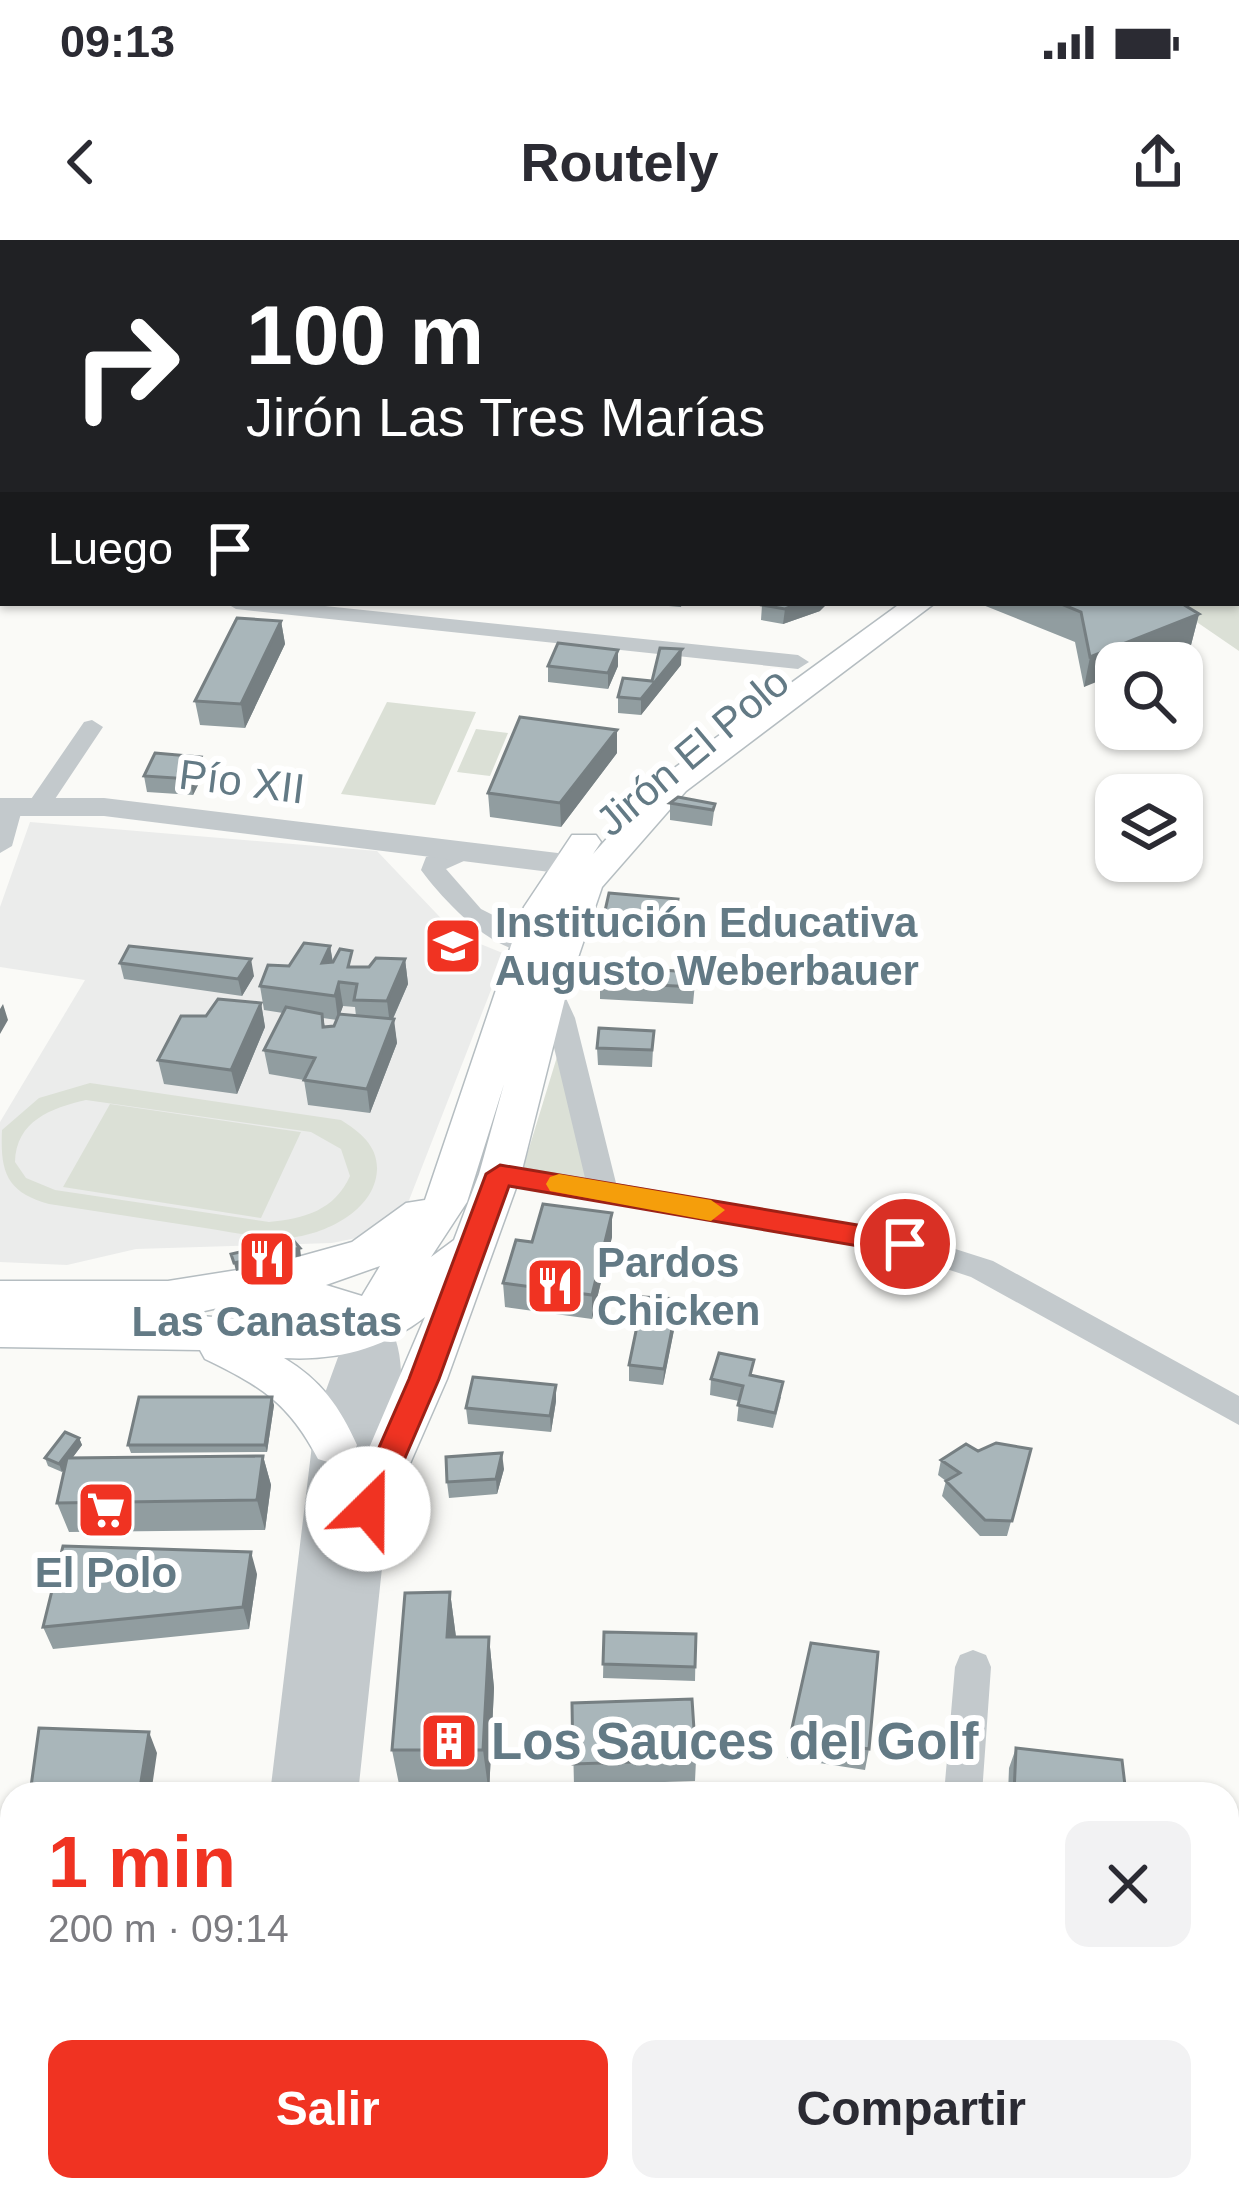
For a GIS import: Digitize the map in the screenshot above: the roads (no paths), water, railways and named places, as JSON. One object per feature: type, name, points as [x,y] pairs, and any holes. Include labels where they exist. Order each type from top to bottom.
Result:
[{"type":"main road","name":"Jirón El Polo","points":[[370,1327],[396,1274],[446,1202],[542,907],[566,864],[637,790],[798,662],[881,606]]},
{"type":"main road","name":"Jirón El Polo","points":[[368,1509],[424,1379],[500,1174],[549,987],[586,884],[646,813],[722,746],[916,606]]},
{"type":"main road","points":[[0,1330],[168,1314],[372,1254],[401,1235],[430,1204],[478,1108]]},
{"type":"main road","points":[[0,1298],[168,1314],[296,1345],[333,1342],[422,1298],[479,1229]]},
{"type":"main road","points":[[168,1314],[299,1388],[317,1408],[334,1444]]},
{"type":"street","points":[[265,606],[798,662]]},
{"type":"street","points":[[0,846],[17,806],[92,727]]},
{"type":"street","name":"Pío XII","points":[[17,806],[104,807],[566,864]]},
{"type":"street","points":[[472,852],[435,862],[433,870],[472,915],[531,945]]},
{"type":"street","points":[[549,987],[561,1018],[603,1191]]},
{"type":"street","points":[[500,1174],[905,1244],[982,1269],[1239,1412]]},
{"type":"street","points":[[296,1782],[334,1444],[341,1404],[370,1327]]},
{"type":"street","points":[[334,1782],[380,1376],[379,1342],[370,1327]]},
{"type":"street","points":[[964,1782],[973,1667]]},
{"type":"place","name":"Institución Educativa Augusto Weberbauer","points":[[453,946]]},
{"type":"place","name":"Las Canastas","points":[[267,1259]]},
{"type":"place","name":"Pardos Chicken","points":[[555,1286]]},
{"type":"place","name":"El Polo","points":[[106,1510]]},
{"type":"place","name":"Los Sauces del Golf","points":[[449,1741]]}]
